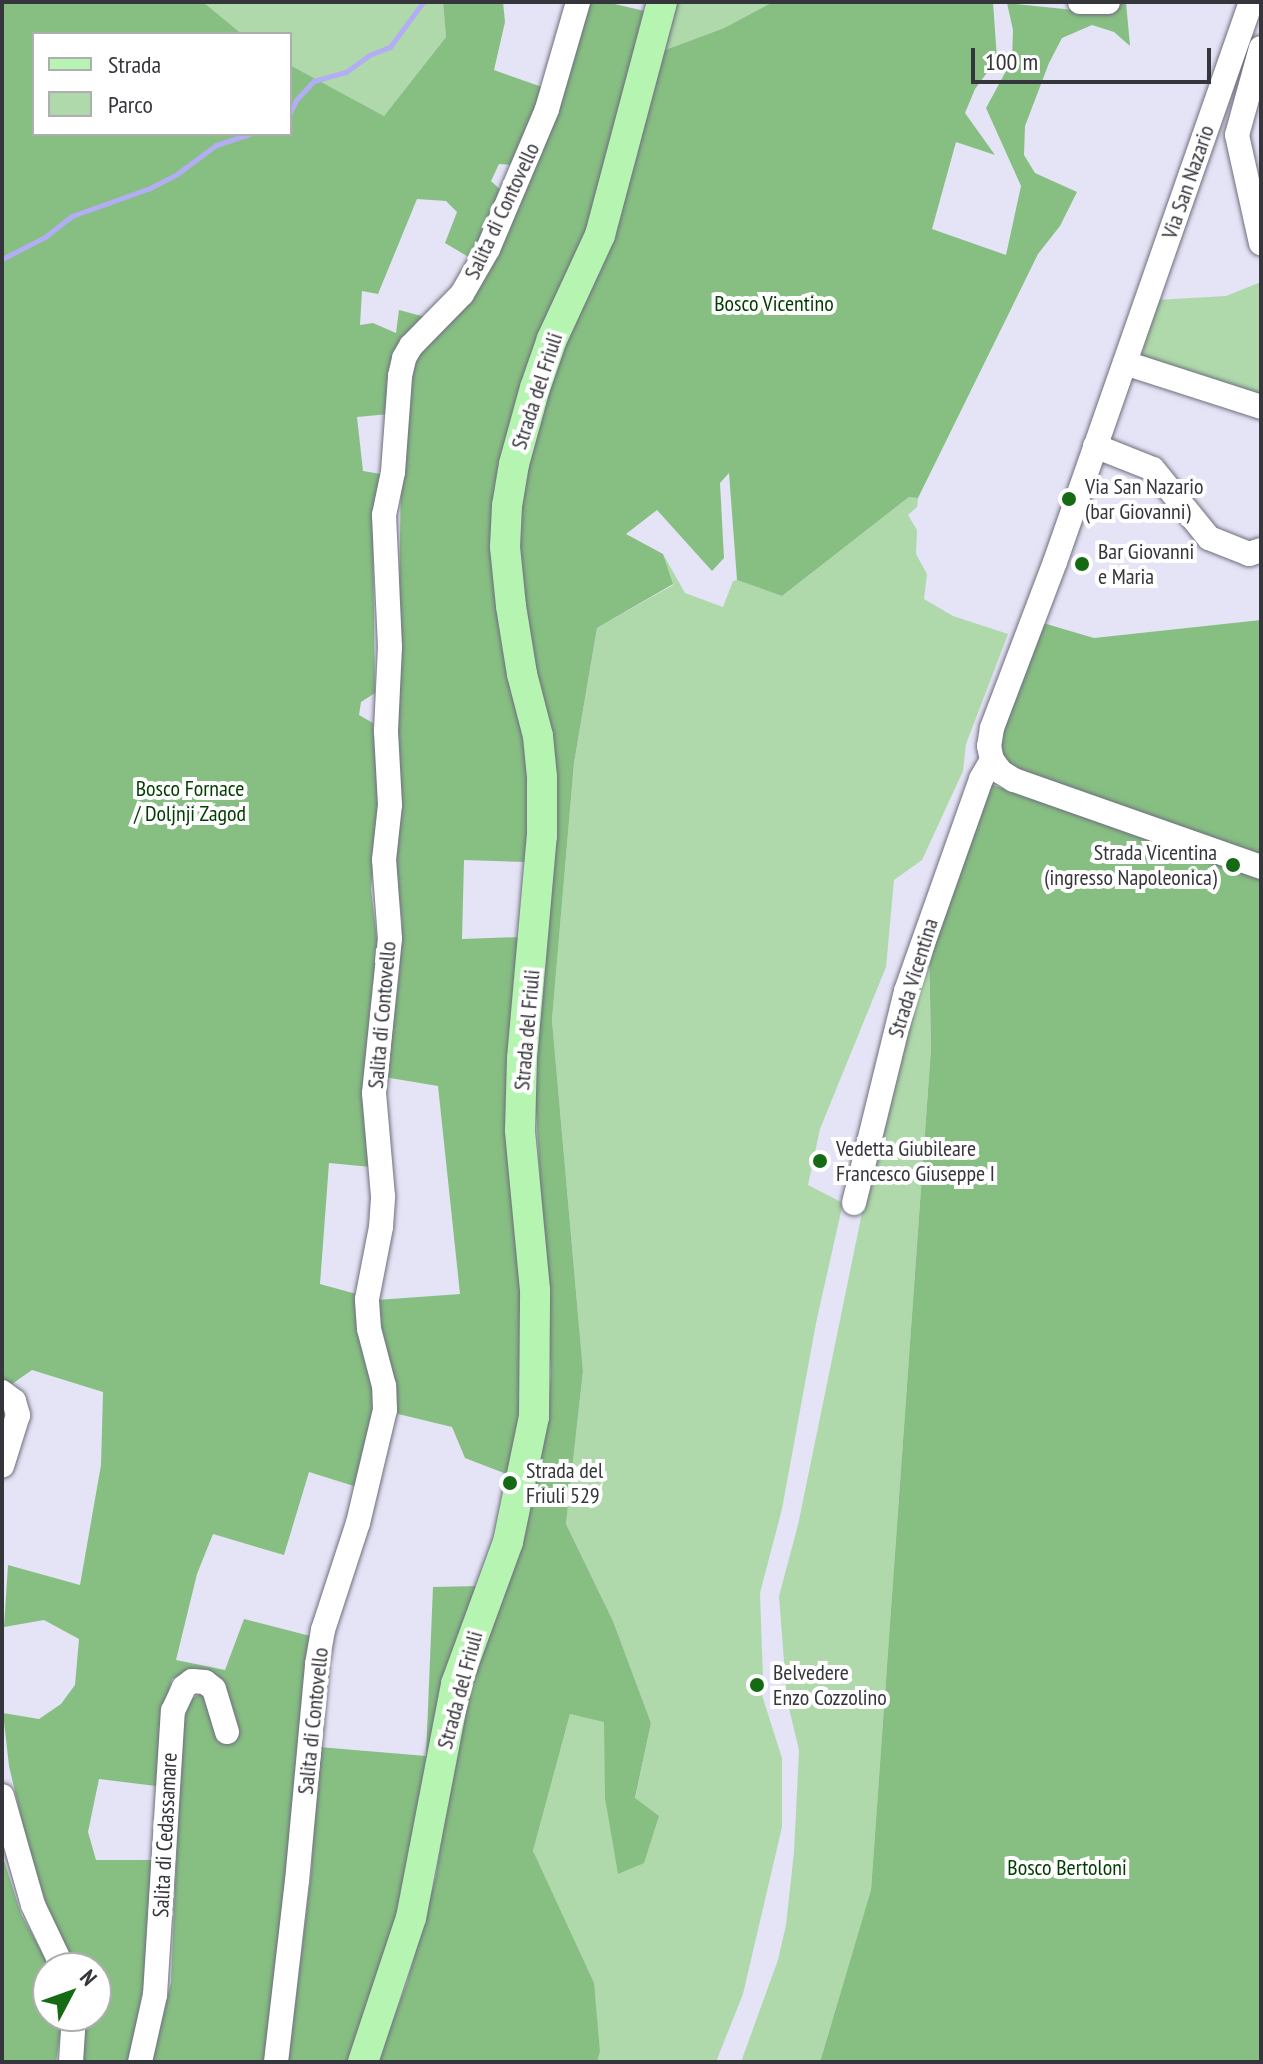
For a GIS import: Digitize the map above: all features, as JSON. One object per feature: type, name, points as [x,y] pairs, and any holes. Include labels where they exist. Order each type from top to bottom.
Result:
[{"type":"main road","name":"Strada del Friuli","points":[[363,2062],[411,1918],[456,1684],[508,1542],[534,1417],[535,1290],[520,1130],[522,1058],[542,836],[542,777],[538,736],[522,674],[511,606],[505,547],[507,506],[514,464],[539,376],[600,235],[662,2]]},
{"type":"street","name":"Salita di Contovello","points":[[276,2062],[317,1664],[323,1630],[358,1523],[385,1410],[384,1386],[369,1329],[367,1299],[383,1196],[374,1093],[390,939],[384,860],[390,805],[384,515],[393,472],[400,376],[404,358],[411,346],[462,294],[493,239],[547,109],[578,2]]},
{"type":"street","points":[[1080,2],[1108,2]]},
{"type":"street","name":"Via San Nazario","points":[[992,760],[992,728],[1125,363],[1251,2]]},
{"type":"street","name":"Via San Nazario","points":[[1261,48],[1237,135],[1261,243]]},
{"type":"street","points":[[1125,363],[1261,407]]},
{"type":"street","points":[[1095,446],[1153,469],[1209,538],[1249,554],[1261,550]]},
{"type":"street","points":[[992,760],[1001,772],[1014,780],[1261,867]]},
{"type":"street","name":"Strada Vicentina","points":[[854,1203],[906,991],[981,779],[992,760]]},
{"type":"street","points":[[2,1392],[14,1401],[18,1415],[2,1466]]},
{"type":"street","name":"Salita di Cedassamare","points":[[140,2062],[155,1995],[173,1711],[184,1687],[192,1681],[205,1682],[214,1689],[227,1732]]},
{"type":"street","points":[[2,1796],[33,1905],[55,1952]]},
{"type":"street","points":[[71,2062],[73,2032]]},
{"type":"green space","name":"Bosco Fornace / Doljnji Zagod","points":[[2,2],[203,2],[240,32],[32,32],[32,136],[292,136],[292,66],[384,116],[446,37],[443,2],[503,2],[505,22],[494,70],[542,87],[515,165],[499,164],[491,181],[504,193],[477,262],[445,243],[457,212],[446,201],[417,199],[378,294],[362,291],[360,325],[373,323],[396,333],[399,310],[429,318],[389,414],[357,417],[363,471],[387,475],[373,535],[375,693],[361,702],[359,715],[373,723],[379,815],[371,889],[378,948],[367,1043],[365,1114],[371,1167],[329,1163],[320,1284],[360,1295],[374,1395],[372,1422],[357,1487],[309,1472],[284,1555],[213,1534],[197,1574],[176,1660],[225,1670],[244,1619],[314,1637],[266,2062],[152,2062],[171,1982],[182,1721],[189,1701],[201,1693],[213,1712],[217,1741],[239,1736],[224,1689],[193,1671],[172,1679],[160,1726],[156,1786],[99,1779],[88,1832],[96,1860],[151,1860],[149,1959],[129,2062],[81,2062],[82,2032],[112,2032],[112,1952],[67,1952],[49,1914],[27,1843],[9,1766],[3,1713],[39,1719],[61,1704],[75,1685],[79,1639],[44,1620],[4,1627],[8,1565],[80,1585],[101,1465],[103,1392],[32,1370],[12,1384],[2,1383]]},
{"type":"green space","points":[[203,2],[443,2],[446,37],[384,116],[292,66],[292,32],[240,32]]},
{"type":"green space","points":[[587,2],[606,2],[649,12],[595,208],[500,478],[532,796],[526,862],[464,860],[462,939],[521,937],[525,1411],[509,1475],[465,1458],[452,1427],[394,1413],[375,1324],[377,1300],[460,1294],[438,1086],[384,1077],[399,974],[402,922],[395,866],[401,473],[412,373],[421,349],[468,304]]},
{"type":"green space","points":[[668,2],[773,2],[724,28],[660,52]]},
{"type":"green space","name":"Bosco Vicentino","points":[[773,2],[993,2],[997,59],[975,89],[965,113],[995,155],[956,142],[932,229],[1006,255],[1021,186],[986,108],[1012,60],[1013,30],[1007,3],[1093,12],[1113,9],[1120,2],[1126,2],[1130,46],[1114,32],[1092,25],[1062,38],[1049,63],[1025,126],[1024,155],[1035,173],[1077,192],[1060,226],[1038,254],[918,498],[909,497],[782,596],[737,580],[729,473],[720,483],[724,558],[712,571],[657,510],[626,534],[663,554],[673,584],[597,628],[574,763],[552,1020],[583,1371],[566,1524],[613,1621],[651,1723],[635,1798],[659,1816],[644,1863],[618,1874],[605,1798],[604,1722],[570,1714],[533,1851],[594,1983],[600,2052],[597,2062],[377,2062],[407,1983],[436,1876],[463,1698],[547,1420],[551,1373],[532,1039],[541,964],[515,552],[521,485],[541,404],[615,228],[637,156],[660,52],[724,28]]},
{"type":"green space","points":[[1261,282],[1261,402],[1140,364],[1155,300],[1226,296]]},
{"type":"green space","points":[[909,497],[918,498],[917,507],[908,515],[917,530],[916,554],[927,574],[924,599],[953,616],[1008,634],[966,744],[963,771],[922,860],[894,880],[886,967],[820,1129],[808,1185],[843,1203],[816,1323],[782,1509],[760,1593],[763,1679],[751,1680],[748,1684],[751,1690],[761,1692],[782,1758],[782,1827],[743,1994],[716,2062],[597,2062],[600,2052],[533,1851],[570,1714],[605,1721],[605,1798],[635,1799],[651,1723],[613,1621],[566,1524],[583,1371],[552,1020],[574,763],[597,628],[673,585],[663,554],[685,593],[723,607],[733,581],[737,580],[782,596]]},
{"type":"green space","points":[[1261,620],[1261,857],[1026,775],[1009,764],[1001,750],[1001,730],[1043,623],[1094,638]]},
{"type":"green space","name":"Bosco Bertoloni","points":[[990,784],[1261,878],[1261,2062],[820,2062],[871,1890],[931,1048],[929,942]]},
{"type":"green space","points":[[929,942],[931,1048],[871,1891],[820,2062],[741,2062],[778,1960],[786,1925],[794,1852],[799,1750],[787,1700],[779,1596],[798,1525],[863,1208]]},
{"type":"green space","points":[[479,1586],[398,1920],[351,2062],[288,2062],[311,1874],[319,1747],[426,1756],[433,1587]]},
{"type":"green space","points":[[2,1854],[21,1914],[42,1952],[32,1952],[32,2032],[61,2032],[56,2062],[2,2062]]},
{"type":"waterway","points":[[292,109],[314,81],[346,72],[369,55],[390,47],[423,2]]},
{"type":"waterway","points":[[2,259],[45,237],[72,216],[150,188],[177,174],[216,145],[243,136]]},
{"type":"place","name":"Via San Nazario (bar Giovanni)","points":[[1069,499]]},
{"type":"place","name":"Bar Giovanni e Maria","points":[[1082,564]]},
{"type":"place","name":"Strada Vicentina (ingresso Napoleonica)","points":[[1233,865]]},
{"type":"place","name":"Vedetta Giubileare Francesco Giuseppe I","points":[[820,1161]]},
{"type":"place","name":"Strada del Friuli 529","points":[[510,1483]]},
{"type":"place","name":"Belvedere Enzo Cozzolino","points":[[757,1685]]}]
